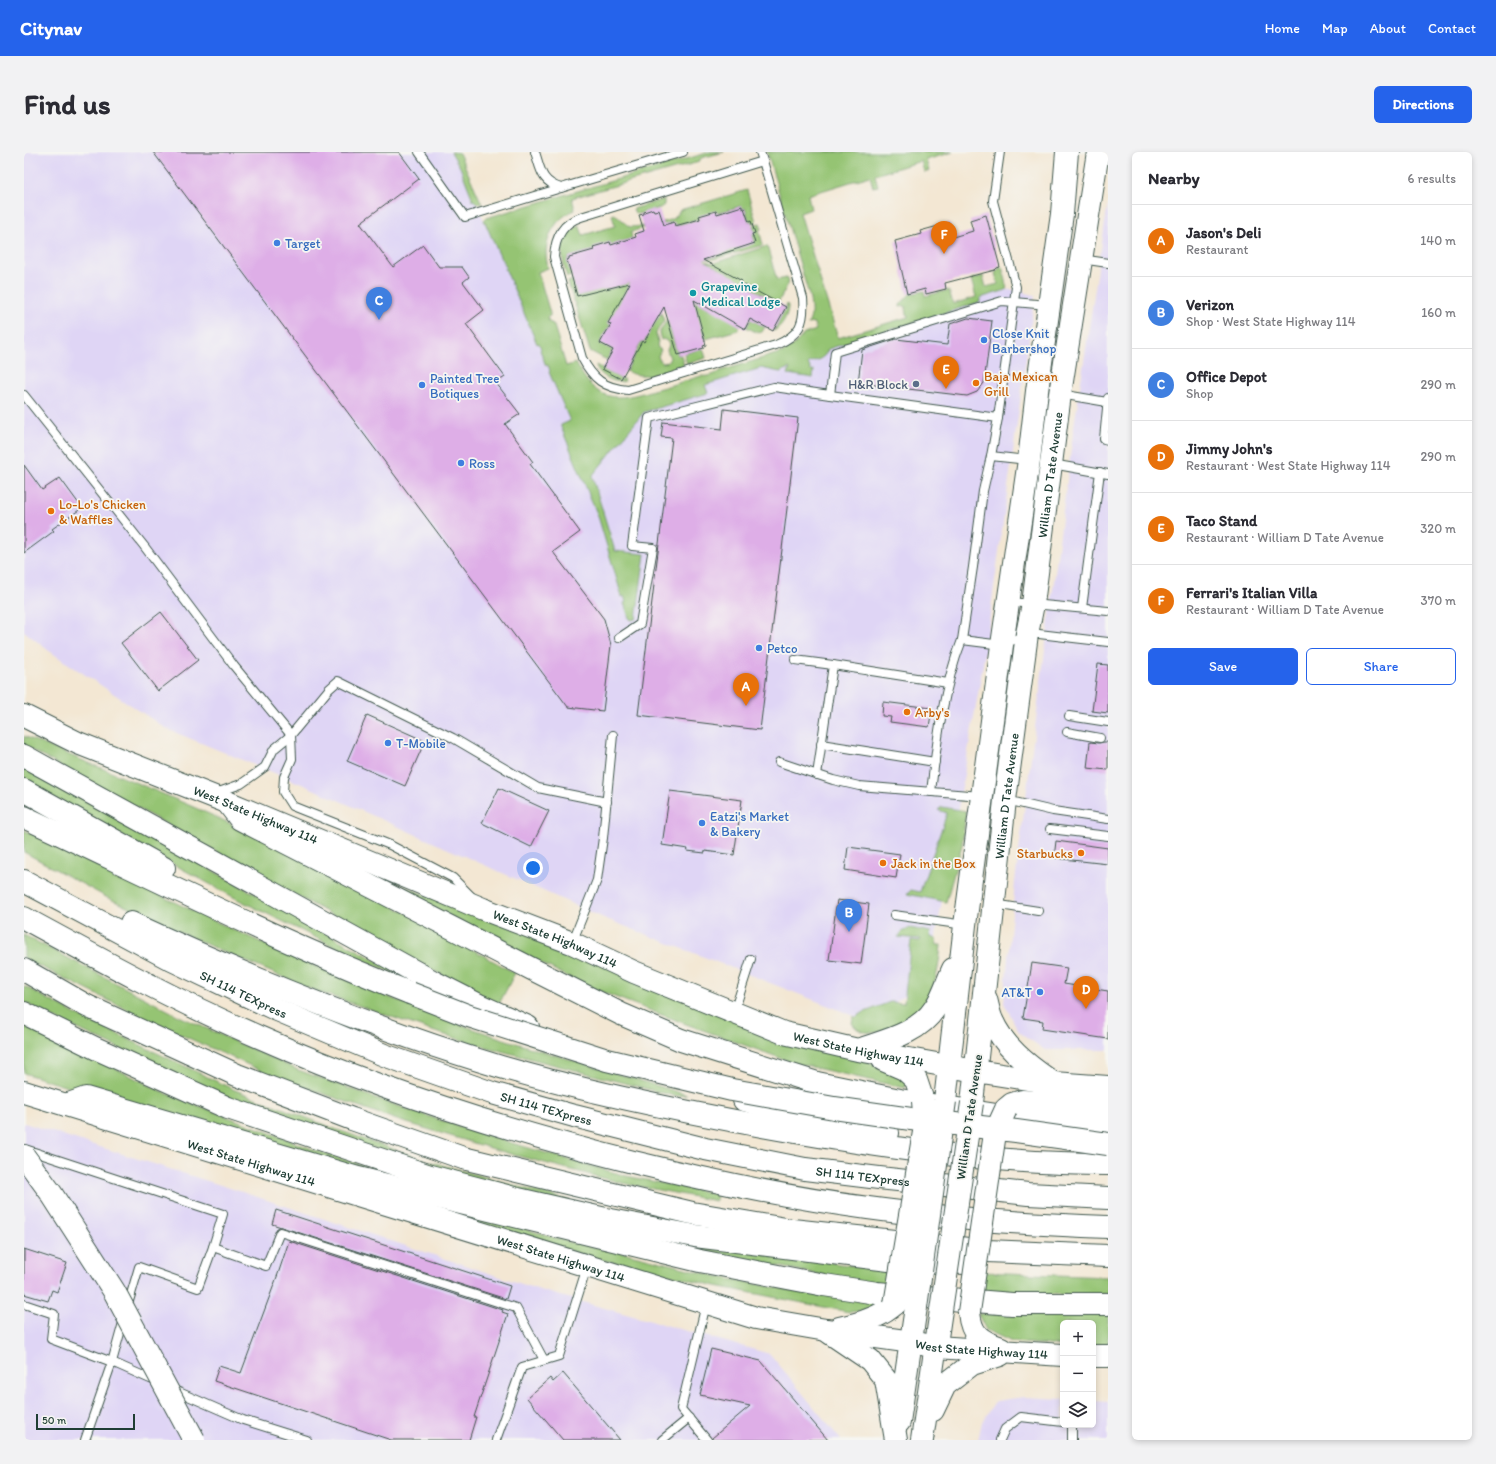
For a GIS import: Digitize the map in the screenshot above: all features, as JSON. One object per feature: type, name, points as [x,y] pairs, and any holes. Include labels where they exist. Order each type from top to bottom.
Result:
[{"type":"main road","name":"William D Tate Avenue","points":[[923,1434],[972,1103],[1005,800],[1051,464],[1048,393],[1049,305],[1062,214],[1067,152]]},
{"type":"main road","name":"William D Tate Avenue","points":[[896,1440],[912,1342],[950,1066],[965,925],[1002,645],[1029,460],[1073,309],[1081,259],[1097,180],[1098,152]]},
{"type":"main road","points":[[1049,305],[1073,309]]},
{"type":"main road","points":[[1029,460],[1051,464]]},
{"type":"main road","name":"West State Highway 114","points":[[24,716],[78,743],[483,909],[572,943],[634,972],[784,1033],[858,1050],[976,1071],[1053,1083],[1108,1087]]},
{"type":"main road","points":[[24,756],[241,874],[432,981],[480,1005],[548,1035],[660,1077],[810,1118],[917,1138],[966,1156]]},
{"type":"main road","points":[[24,790],[206,891],[223,910]]},
{"type":"main road","points":[[982,797],[1005,800]]},
{"type":"main road","points":[[217,799],[240,819],[621,1014],[681,1040],[816,1082],[900,1100],[1016,1118],[1108,1127]]},
{"type":"main road","points":[[24,817],[371,978],[469,1016],[607,1060],[732,1090],[834,1108],[1108,1144]]},
{"type":"main road","points":[[24,865],[124,919],[179,945],[286,991],[393,1031],[501,1067],[597,1092],[708,1117],[852,1142],[966,1156],[1059,1164],[1108,1164]]},
{"type":"main road","name":"SH 114 TEXpress","points":[[24,882],[172,960],[275,1009],[384,1055],[492,1093],[574,1116],[705,1149],[805,1169],[1028,1194],[1108,1198]]},
{"type":"main road","points":[[24,918],[100,960],[224,1022],[260,1038],[371,1082],[480,1120],[567,1146],[700,1178],[795,1197],[869,1208],[1020,1224],[1108,1227]]},
{"type":"main road","points":[[858,1050],[909,1032],[923,1022],[934,1009],[962,955]]},
{"type":"main road","points":[[24,970],[87,1006],[237,1074],[352,1119],[463,1158],[692,1213],[792,1230],[987,1251],[1108,1256]]},
{"type":"main road","points":[[984,990],[992,1020],[1001,1038],[1029,1067],[1053,1083]]},
{"type":"main road","points":[[24,1013],[95,1048],[228,1108],[430,1176],[518,1199],[610,1220],[695,1236],[889,1260],[1108,1269]]},
{"type":"main road","points":[[826,1330],[847,1326],[877,1317],[886,1312],[895,1304],[925,1126],[923,1101],[916,1080],[904,1069],[858,1050]]},
{"type":"main road","name":"West State Highway 114","points":[[24,1092],[756,1318],[936,1347],[1060,1354]]},
{"type":"main road","points":[[66,1105],[86,1098],[358,1178],[700,1261],[824,1285],[878,1293],[1012,1304],[1108,1304]]},
{"type":"main road","points":[[1013,1352],[990,1344],[979,1337],[973,1331],[969,1312],[995,1133],[1006,1109],[1012,1104],[1022,1101],[1108,1106]]},
{"type":"main road","points":[[24,1156],[51,1193],[114,1291],[194,1440]]},
{"type":"main road","points":[[826,1330],[870,1360],[886,1380],[896,1440]]},
{"type":"main road","points":[[923,1434],[945,1385],[972,1364],[1013,1352]]},
{"type":"main road","points":[[1096,1356],[1108,1356]]},
{"type":"lane","points":[[419,152],[465,216],[682,152]]},
{"type":"lane","points":[[535,152],[542,176],[554,186],[561,188]]},
{"type":"lane","points":[[760,152],[763,161],[803,298],[804,311],[797,331],[789,339],[776,345],[628,390],[618,389],[606,385],[596,379],[588,370],[582,358],[554,257],[558,236],[565,226],[572,220],[581,216],[763,161]]},
{"type":"lane","points":[[931,792],[948,683],[962,640],[983,491],[992,456],[1015,302],[1016,282],[994,201],[1000,152]]},
{"type":"lane","points":[[1081,259],[1108,263]]},
{"type":"lane","points":[[830,395],[834,352],[1002,301],[1049,305]]},
{"type":"lane","points":[[619,638],[640,624],[653,548],[632,546],[648,418],[774,387],[998,418]]},
{"type":"lane","points":[[1048,393],[1107,400],[1104,439],[1108,440]]},
{"type":"lane","points":[[24,395],[144,546],[234,666],[291,735],[292,759],[284,777],[284,792],[292,806],[390,845],[453,878],[483,909]]},
{"type":"lane","points":[[992,456],[1029,460]]},
{"type":"lane","points":[[1051,464],[1104,473],[1082,608]]},
{"type":"lane","points":[[1009,602],[1108,611]]},
{"type":"lane","points":[[962,640],[1002,645],[1027,634],[1108,642]]},
{"type":"lane","points":[[795,660],[948,683]]},
{"type":"lane","points":[[817,775],[832,665]]},
{"type":"lane","points":[[217,799],[265,767],[274,749],[291,735],[329,689],[338,681],[453,738],[538,788],[607,802]]},
{"type":"lane","points":[[1069,716],[1108,722]]},
{"type":"lane","points":[[1067,732],[1100,738]]},
{"type":"lane","points":[[572,943],[597,880],[607,802],[613,735]]},
{"type":"lane","points":[[821,744],[935,762]]},
{"type":"lane","points":[[779,762],[817,775],[859,786],[982,797]]},
{"type":"lane","points":[[1005,800],[1053,812],[1108,819]]},
{"type":"lane","points":[[1050,829],[1108,836]]},
{"type":"lane","points":[[993,904],[1038,911]]},
{"type":"lane","points":[[894,915],[965,925]]},
{"type":"lane","points":[[734,1012],[751,959]]},
{"type":"lane","points":[[24,1148],[223,1214],[198,1288],[139,1267],[112,1362],[85,1440]]},
{"type":"lane","points":[[213,1247],[266,1266],[280,1232],[516,1308],[544,1360]]},
{"type":"lane","points":[[496,1440],[522,1367],[558,1356],[587,1266]]},
{"type":"lane","points":[[707,1303],[681,1408],[708,1440]]},
{"type":"lane","points":[[24,1304],[54,1314],[50,1339],[112,1362],[243,1420],[308,1440]]},
{"type":"lane","points":[[1000,1440],[1005,1429],[1021,1417],[1060,1422]]},
{"type":"lane","points":[[662,1440],[689,1418]]},
{"type":"lane","points":[[1072,1428],[1072,1440]]},
{"type":"shaded area","points":[[24,152],[451,152],[460,167],[506,267],[505,268],[537,343],[541,349],[540,350],[570,421],[561,425],[598,516],[622,597],[624,596],[629,619],[615,551],[592,476],[644,412],[707,393],[705,385],[761,368],[780,372],[791,368],[789,374],[813,378],[814,370],[811,371],[809,369],[808,363],[821,359],[828,349],[980,302],[980,298],[1006,290],[1023,289],[1025,293],[1035,295],[983,665],[929,976],[870,1022],[604,918],[304,785],[167,729],[49,651],[24,631]]},
{"type":"shaded area","points":[[1108,203],[1108,1050],[1045,1050],[1019,1032],[1004,1003],[1015,882],[1074,427]]},
{"type":"shaded area","points":[[24,1123],[233,1189],[543,1291],[770,1354],[841,1440],[24,1440]]},
{"type":"shaded area","points":[[1024,1397],[1060,1399],[1060,1428],[1096,1428],[1096,1401],[1108,1402],[1108,1440],[978,1440],[982,1422],[996,1401]]},
{"type":"green space","points":[[451,152],[459,153],[482,204],[473,200],[460,167]]},
{"type":"green space","points":[[710,152],[724,152],[701,158],[699,162],[572,198],[575,210],[563,217],[558,222],[548,239],[546,259],[548,268],[538,272],[550,313],[550,316],[547,317],[550,323],[554,326],[566,366],[576,363],[583,376],[599,392],[608,396],[628,396],[640,394],[701,376],[716,374],[720,371],[783,352],[795,344],[804,334],[816,330],[814,323],[808,324],[811,314],[809,295],[767,152],[953,152],[926,160],[929,171],[924,172],[921,161],[875,175],[878,186],[873,187],[870,176],[808,195],[811,209],[800,213],[838,338],[908,317],[905,306],[900,307],[900,305],[910,294],[924,291],[925,296],[949,290],[953,304],[976,297],[971,279],[983,276],[986,287],[998,284],[995,273],[1000,267],[1002,267],[1006,278],[1006,290],[980,298],[980,302],[828,349],[823,357],[808,363],[811,371],[814,370],[813,378],[788,374],[790,368],[780,372],[761,368],[705,385],[708,393],[644,412],[592,476],[615,551],[645,554],[636,619],[631,620],[624,603],[626,602],[624,596],[622,597],[598,516],[561,427],[561,425],[570,421],[549,372],[548,365],[546,366],[539,343],[537,344],[505,268],[506,267],[484,220],[486,218]]},
{"type":"green space","points":[[747,190],[756,222],[749,222],[745,208],[742,209],[741,206],[675,226],[658,227],[657,225],[673,218],[680,210]]},
{"type":"green space","points":[[664,199],[664,205],[660,208],[638,214],[635,213],[633,209]]},
{"type":"green space","points":[[613,214],[618,216],[630,227],[643,226],[643,228],[631,232],[632,239],[611,245],[610,242],[594,250],[569,257],[567,260],[572,276],[567,277],[563,262],[562,248],[567,235],[579,225],[583,235],[615,226]]},
{"type":"green space","points":[[760,223],[762,229],[759,230],[763,245],[714,259],[704,259],[711,255],[712,257],[728,253],[727,251],[755,242],[752,234],[755,233],[753,225]]},
{"type":"green space","points":[[767,246],[777,280],[788,279],[787,286],[778,303],[705,261],[714,263]]},
{"type":"green space","points":[[573,280],[578,296],[605,288],[606,290],[623,285],[632,280],[609,323],[611,324],[600,343],[613,350],[607,360],[590,351],[568,282]]},
{"type":"green space","points":[[691,297],[708,308],[741,324],[738,330],[702,340]]},
{"type":"green space","points":[[787,304],[788,310],[786,317],[780,326],[774,331]]},
{"type":"green space","points":[[659,311],[664,320],[656,333],[658,348],[661,350],[658,356],[660,361],[663,363],[668,362],[670,358],[667,350],[669,345],[667,341],[663,339],[661,340],[659,333],[667,320],[678,355],[681,355],[684,365],[648,375],[633,374],[626,371],[642,341],[644,342]]},
{"type":"green space","points":[[751,319],[765,327],[762,332],[758,333],[746,327]]},
{"type":"green space","points":[[703,348],[706,358],[687,364],[684,354]]},
{"type":"green space","points":[[596,365],[621,379],[624,379],[625,381],[621,382],[607,378],[600,372]]},
{"type":"green space","points":[[24,736],[185,803],[249,832],[369,893],[515,973],[498,1006],[24,746]]},
{"type":"green space","points":[[24,767],[419,984],[349,954],[237,899],[69,807],[24,780]]},
{"type":"green space","points":[[942,807],[966,811],[962,845],[946,902],[907,894],[911,890],[920,892],[947,813],[938,810]]},
{"type":"green space","points":[[24,830],[180,905],[337,976],[473,1029],[687,1095],[674,1096],[482,1046],[432,1031],[308,988],[201,942],[106,897],[24,852]]},
{"type":"green space","points":[[402,886],[861,1059],[907,1081],[905,1088],[794,1063],[586,986],[400,891]]},
{"type":"green space","points":[[910,928],[931,932],[930,937],[936,939],[937,945],[941,945],[937,973],[930,993],[925,1002],[914,1014],[912,1020],[881,1032],[864,1032],[857,1029],[852,1023],[854,1016],[856,1018],[860,1014],[890,1002],[904,1003],[911,940],[920,941],[921,939],[898,937],[903,931]]},
{"type":"green space","points":[[24,935],[179,1016],[298,1070],[412,1111],[515,1144],[626,1176],[717,1194],[716,1201],[622,1183],[514,1155],[397,1120],[271,1075],[146,1019],[29,961],[24,957]]},
{"type":"green space","points":[[24,986],[75,1014],[235,1090],[338,1130],[428,1161],[609,1212],[498,1188],[237,1104],[42,1012],[24,1002]]},
{"type":"green space","points":[[24,1023],[165,1093],[315,1150],[365,1166],[361,1172],[116,1103],[24,1073]]},
{"type":"green space","points":[[429,1204],[569,1242],[622,1252],[724,1278],[804,1293],[878,1301],[869,1309],[849,1312],[716,1286],[634,1266],[601,1260],[427,1209]]},
{"type":"green space","points":[[620,1234],[892,1271],[886,1285],[866,1284]]},
{"type":"green space","points":[[982,1272],[1108,1277],[1108,1294],[979,1295]]},
{"type":"green space","points":[[1108,1312],[1108,1347],[1096,1347],[1096,1320],[1060,1320],[1060,1346],[1012,1342],[986,1330],[978,1314]]},
{"type":"building","points":[[153,152],[399,152],[419,179],[360,223],[393,267],[423,245],[439,267],[462,267],[469,277],[463,282],[484,310],[466,324],[505,377],[496,383],[520,414],[505,424],[533,462],[530,464],[580,532],[553,552],[604,619],[611,645],[603,711],[568,707]]},
{"type":"building","name":"Grapevine Medical Lodge","points":[[742,206],[742,209],[744,208],[749,222],[751,221],[755,233],[752,234],[755,243],[703,260],[742,281],[741,283],[786,307],[773,331],[750,319],[745,329],[694,300],[706,345],[703,346],[704,348],[678,355],[664,307],[644,342],[642,341],[621,379],[602,369],[613,350],[600,343],[611,324],[608,323],[630,283],[577,296],[567,260],[569,257],[594,250],[593,247],[610,242],[611,245],[636,237],[635,234],[644,231],[639,215],[653,209],[654,211],[659,210],[664,225],[674,222],[675,226],[700,219],[699,216],[716,211],[717,214]]},
{"type":"building","points":[[986,215],[1000,267],[995,270],[945,283],[946,289],[926,294],[925,289],[907,294],[895,241],[921,234],[920,231],[949,223],[953,237],[973,231],[970,220]]},
{"type":"building","points":[[968,318],[992,321],[984,383],[977,392],[967,396],[858,383],[862,350],[896,339],[947,345],[950,324]]},
{"type":"building","points":[[724,409],[798,418],[760,730],[638,715],[672,438],[661,437],[663,422],[722,429]]},
{"type":"building","name":"Lo-Lo's Chicken & Waffles","points":[[24,465],[42,490],[60,478],[82,508],[52,529],[54,531],[24,553]]},
{"type":"building","points":[[161,612],[198,660],[158,691],[121,643]]},
{"type":"building","points":[[1098,664],[1108,665],[1108,713],[1092,711]]},
{"type":"building","name":"Arby's","points":[[883,702],[932,708],[929,727],[890,722],[891,717],[882,716]]},
{"type":"building","points":[[367,715],[425,741],[405,786],[347,761]]},
{"type":"building","points":[[1090,742],[1108,742],[1108,770],[1087,768]]},
{"type":"building","points":[[499,788],[549,811],[531,847],[482,823]]},
{"type":"building","name":"Eatzi's Market & Bakery","points":[[670,791],[742,800],[734,855],[705,851],[705,853],[687,851],[688,849],[662,845]]},
{"type":"building","name":"Starbucks","points":[[1056,841],[1108,848],[1108,864],[1054,858]]},
{"type":"building","points":[[848,847],[900,854],[896,878],[845,870]]},
{"type":"building","points":[[837,900],[869,904],[861,964],[829,960]]},
{"type":"building","points":[[1032,963],[1067,968],[1064,984],[1108,991],[1108,1039],[1042,1029],[1043,1021],[1023,1018]]},
{"type":"building","points":[[276,1210],[510,1286],[506,1299],[272,1224]]},
{"type":"building","points":[[289,1241],[503,1310],[502,1312],[508,1314],[474,1417],[476,1417],[469,1440],[391,1440],[214,1381],[219,1366],[241,1373]]},
{"type":"building","points":[[24,1249],[67,1263],[57,1292],[52,1290],[48,1301],[24,1294]]},
{"type":"building","points":[[711,1349],[761,1361],[828,1440],[712,1440],[712,1438],[750,1406],[700,1395]]},
{"type":"building","points":[[563,1373],[620,1440],[563,1440],[527,1398],[550,1378],[553,1382]]},
{"type":"place","name":"Target","points":[[277,243]]},
{"type":"place","name":"Ferrari's Italian Villa","points":[[944,254]]},
{"type":"place","name":"Grapevine Medical Lodge","points":[[693,293]]},
{"type":"place","name":"Office Depot","points":[[379,320]]},
{"type":"place","name":"Close Knit Barbershop","points":[[984,340]]},
{"type":"place","name":"Baja Mexican Grill","points":[[976,383]]},
{"type":"place","name":"H&R Block","points":[[916,384]]},
{"type":"place","name":"Painted Tree Botiques","points":[[422,385]]},
{"type":"place","name":"Taco Stand","points":[[946,389]]},
{"type":"place","name":"Ross","points":[[461,463]]},
{"type":"place","name":"Lo-Lo's Chicken & Waffles","points":[[51,511]]},
{"type":"place","name":"Petco","points":[[759,648]]},
{"type":"place","name":"Jason's Deli","points":[[746,706]]},
{"type":"place","name":"Arby's","points":[[907,712]]},
{"type":"place","name":"T-Mobile","points":[[388,743]]},
{"type":"place","name":"Eatzi's Market & Bakery","points":[[702,823]]},
{"type":"place","name":"Starbucks","points":[[1081,853]]},
{"type":"place","name":"Jack in the Box","points":[[883,863]]},
{"type":"place","name":"Verizon","points":[[849,932]]},
{"type":"place","name":"AT&T","points":[[1040,992]]},
{"type":"place","name":"Jimmy John's","points":[[1086,1009]]}]
